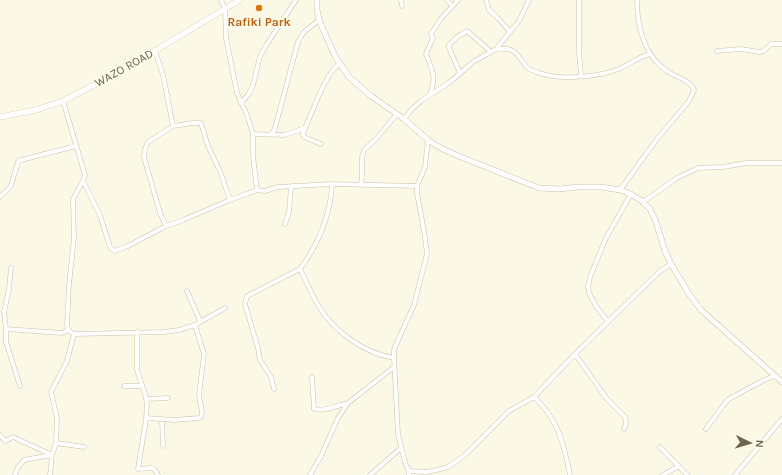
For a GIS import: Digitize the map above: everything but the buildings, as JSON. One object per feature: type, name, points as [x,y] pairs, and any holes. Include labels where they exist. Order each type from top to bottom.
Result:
[{"type":"main road","name":"WAZO ROAD","points":[[0,117],[36,110],[63,101],[119,72],[240,0]]},
{"type":"street","points":[[222,0],[225,8],[226,38],[235,84],[253,134],[253,156],[257,190]]},
{"type":"street","points":[[241,103],[248,95],[253,85],[260,56],[266,44],[296,0]]},
{"type":"street","points":[[317,0],[316,8],[319,20],[340,63],[349,77],[370,96],[404,119],[428,140],[456,155],[539,188],[560,189],[601,187],[620,190],[643,202],[650,209],[655,219],[665,251],[671,264],[689,294],[701,310],[782,382]]},
{"type":"street","points":[[401,0],[402,6]]},
{"type":"street","points":[[447,0],[452,6]]},
{"type":"street","points":[[430,95],[433,87],[434,75],[426,54],[433,38],[431,34],[440,20],[458,0]]},
{"type":"street","points":[[486,0],[489,10],[510,32]]},
{"type":"street","points":[[496,49],[519,21],[529,0]]},
{"type":"street","points":[[579,0],[580,76]]},
{"type":"street","points":[[620,190],[694,93],[693,87],[666,71],[650,54],[640,30],[636,0]]},
{"type":"street","points":[[272,134],[275,128],[298,42],[304,32],[319,20]]},
{"type":"street","points":[[460,73],[449,48],[449,45],[456,37],[467,31],[490,51]]},
{"type":"street","points":[[717,51],[741,49],[760,52],[764,51],[771,44],[782,44]]},
{"type":"street","points":[[404,119],[413,108],[450,82],[473,62],[490,51],[496,49],[512,50],[528,68],[542,74],[554,76],[580,76],[612,71],[621,68],[641,56],[650,54]]},
{"type":"street","points":[[155,51],[163,75],[173,126]]},
{"type":"street","points":[[321,144],[302,135],[327,78],[335,66],[340,63]]},
{"type":"street","points":[[63,101],[85,175],[73,198],[74,238],[69,285],[68,330]]},
{"type":"street","points":[[361,185],[363,152],[397,114]]},
{"type":"street","points":[[166,226],[158,206],[144,158],[145,149],[148,142],[173,126],[201,123],[208,146],[220,172],[230,200]]},
{"type":"street","points":[[253,134],[285,135],[305,128]]},
{"type":"street","points":[[428,140],[425,167],[417,186],[427,254],[414,305],[394,350],[398,434],[409,473],[427,472],[448,467],[472,449],[509,411],[534,397],[575,354],[659,272],[671,264]]},
{"type":"street","points":[[0,197],[11,186],[18,162],[76,146]]},
{"type":"street","points":[[643,202],[677,178],[698,168],[782,163]]},
{"type":"street","points":[[83,180],[100,215],[110,247],[114,251],[126,247],[166,226],[257,190],[265,191],[278,187],[332,184],[417,186]]},
{"type":"street","points":[[274,389],[271,377],[260,360],[245,304],[246,299],[247,296],[300,269],[306,261],[327,217],[332,198],[332,184]]},
{"type":"street","points":[[285,224],[289,212],[291,186]]},
{"type":"street","points":[[608,322],[596,306],[589,293],[588,286],[590,276],[606,238],[630,194]]},
{"type":"street","points":[[11,268],[9,289],[4,312],[6,342],[20,386]]},
{"type":"street","points":[[300,269],[320,308],[336,327],[354,342],[370,352],[394,358]]},
{"type":"street","points":[[187,291],[200,322]]},
{"type":"street","points":[[68,330],[74,334],[179,330],[195,325],[225,308]]},
{"type":"street","points":[[146,418],[174,420],[199,418],[201,416],[202,413],[199,395],[204,354],[195,325]]},
{"type":"street","points":[[6,329],[62,333],[68,330]]},
{"type":"street","points":[[137,332],[137,370],[146,399],[146,418],[138,469],[154,468],[158,475]]},
{"type":"street","points":[[50,475],[52,455],[56,443],[57,418],[51,392],[66,361],[74,334]]},
{"type":"street","points":[[575,354],[607,399],[626,417],[624,429]]},
{"type":"street","points":[[310,475],[321,456],[338,418],[348,403],[394,367]]},
{"type":"street","points":[[706,428],[729,399],[774,376]]},
{"type":"street","points":[[312,377],[314,409],[329,409],[348,403]]},
{"type":"street","points":[[124,386],[142,386]]},
{"type":"street","points":[[534,397],[543,405],[556,425],[570,475]]},
{"type":"street","points":[[146,399],[168,398]]},
{"type":"street","points":[[735,475],[782,419]]},
{"type":"street","points":[[162,420],[163,446]]},
{"type":"street","points":[[0,434],[5,441],[13,437],[52,455]]},
{"type":"street","points":[[56,443],[84,447]]},
{"type":"street","points":[[660,447],[687,475]]},
{"type":"street","points":[[370,475],[401,448]]},
{"type":"street","points":[[15,475],[18,467],[24,460],[52,455]]},
{"type":"street","points":[[663,475],[679,466]]},
{"type":"place","name":"Rafiki Park","points":[[259,8]]}]
